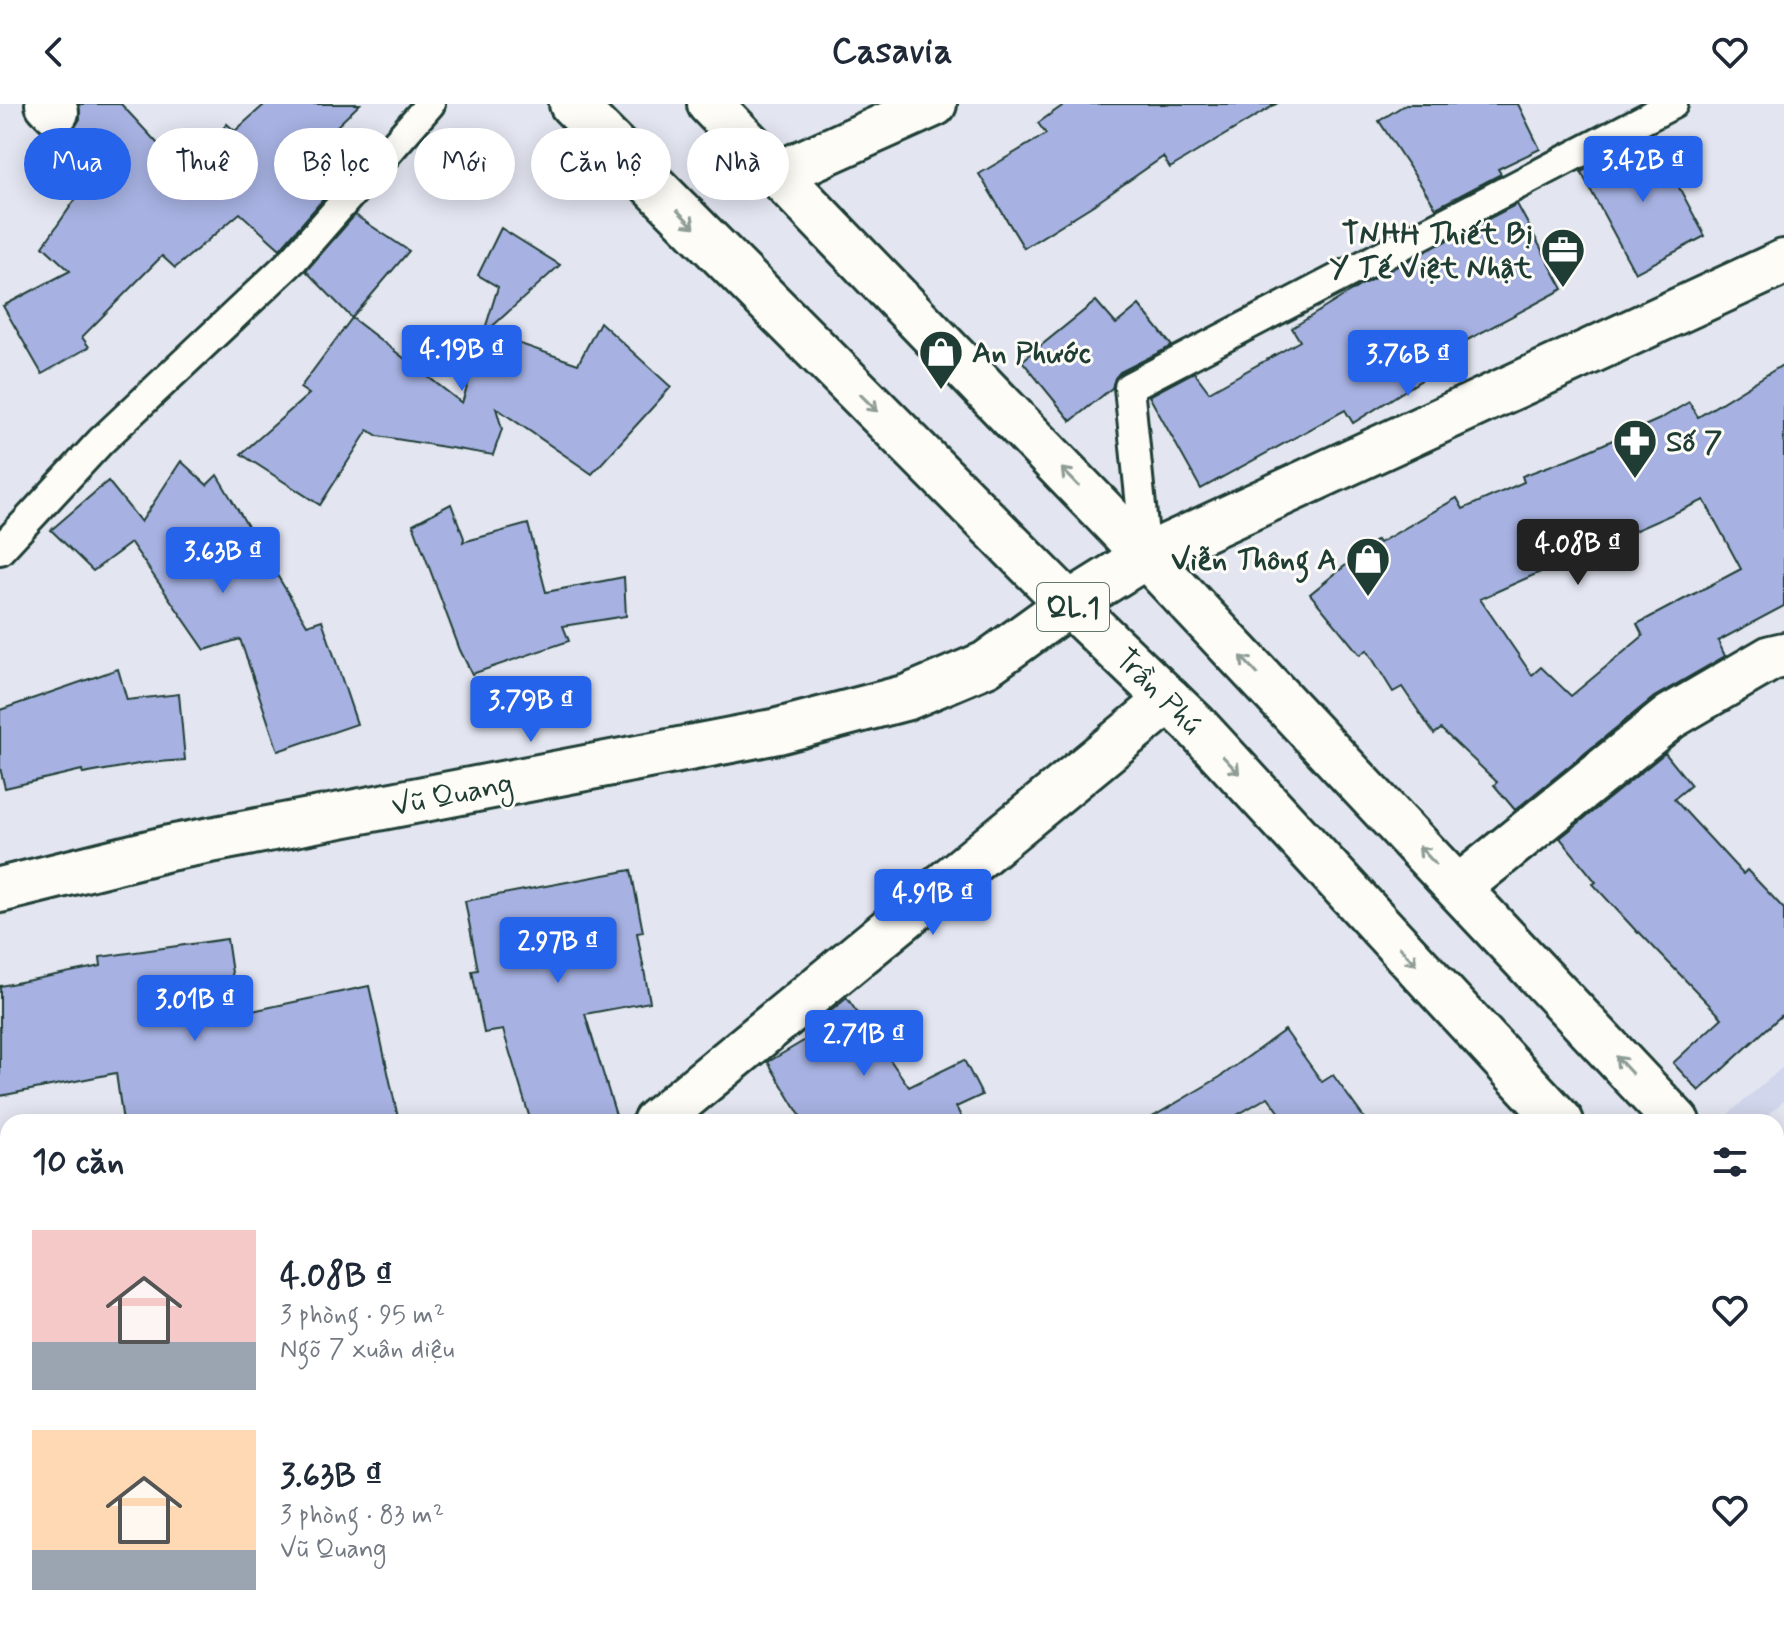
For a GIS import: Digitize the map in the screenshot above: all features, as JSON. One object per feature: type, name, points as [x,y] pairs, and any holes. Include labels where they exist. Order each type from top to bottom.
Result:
[{"type":"main road","name":"Trần Phú","points":[[572,104],[1069,604],[1194,724],[1554,1114]]},
{"type":"main road","points":[[710,104],[733,128]]},
{"type":"main road","points":[[789,169],[934,104]]},
{"type":"main road","points":[[789,185],[1146,556],[1670,1114]]},
{"type":"main road","name":"Vũ Quang","points":[[0,890],[169,848],[778,731],[908,697],[986,664],[1069,604],[1146,556],[1784,262]]},
{"type":"main road","points":[[1458,888],[1670,717],[1778,656]]},
{"type":"main road","points":[[665,1114],[1169,700]]},
{"type":"lane","points":[[0,550],[101,441],[294,259],[430,104]]},
{"type":"lane","points":[[1146,556],[1129,387],[1673,104]]},
{"type":"shaded area","points":[[1784,1066],[1784,1101],[1769,1114],[1728,1114]]},
{"type":"building","points":[[79,104],[121,104],[147,132],[147,200],[258,200],[258,128],[238,128],[265,104],[360,104],[335,128],[274,128],[274,200],[323,200],[280,249],[240,213],[175,268],[162,256],[82,337],[89,347],[42,374],[3,306],[70,271],[43,246],[75,200],[131,200],[131,128],[74,128],[80,119]]},
{"type":"building","points":[[1065,104],[1276,104],[1170,168],[1163,157],[1024,248],[979,174],[1046,134],[1038,123]]},
{"type":"building","points":[[1406,104],[1518,104],[1540,149],[1498,169],[1501,174],[1436,208],[1379,121]]},
{"type":"building","points":[[1651,135],[1705,236],[1635,273],[1581,172]]},
{"type":"building","points":[[1517,204],[1563,289],[1458,345],[1463,354],[1353,423],[1345,410],[1201,489],[1149,396],[1194,372],[1209,392],[1300,341],[1292,328],[1363,284]]},
{"type":"building","points":[[355,215],[409,251],[352,318],[306,271]]},
{"type":"building","points":[[501,228],[560,265],[486,332],[578,364],[600,322],[671,387],[592,474],[496,408],[502,429],[493,455],[378,436],[368,430],[320,505],[241,454],[309,394],[300,388],[352,318],[462,403],[498,287],[478,275]]},
{"type":"building","points":[[1096,301],[1116,324],[1139,305],[1172,346],[1120,372],[1112,388],[1071,421],[1022,361]]},
{"type":"building","points":[[1784,364],[1784,606],[1718,641],[1725,656],[1654,697],[1515,810],[1494,785],[1497,782],[1441,729],[1434,734],[1402,687],[1393,692],[1367,650],[1360,655],[1310,594],[1377,540],[1379,543],[1457,498],[1463,509],[1524,482],[1522,476],[1579,455],[1660,419],[1689,402],[1698,417]],"holes":[[[1704,500],[1741,569],[1637,624],[1643,636],[1571,696],[1541,667],[1532,675],[1480,599],[1556,565],[1557,568],[1611,548],[1609,542]]]},
{"type":"building","points":[[181,461],[207,485],[217,475],[307,625],[322,620],[357,724],[278,751],[240,639],[205,650],[131,543],[93,571],[51,530],[108,481],[141,522]]},
{"type":"building","points":[[451,504],[463,542],[528,524],[546,592],[624,577],[626,616],[563,626],[569,641],[472,674],[413,524]]},
{"type":"building","points":[[118,669],[127,700],[179,694],[185,760],[144,763],[83,774],[82,770],[5,788],[0,768],[0,710]]},
{"type":"building","points":[[1665,753],[1691,785],[1674,799],[1743,874],[1747,870],[1784,909],[1784,1013],[1699,1091],[1673,1063],[1722,1018],[1593,884],[1596,882],[1560,838]]},
{"type":"building","points":[[631,870],[643,932],[637,933],[650,1002],[585,1014],[616,1114],[529,1114],[503,1030],[484,1033],[472,971],[478,970],[465,901]]},
{"type":"building","points":[[227,939],[238,1014],[369,986],[397,1114],[122,1114],[116,1073],[0,1096],[0,986],[101,966],[100,957]]},
{"type":"building","points":[[847,998],[909,1087],[964,1060],[982,1095],[956,1107],[960,1114],[799,1114],[768,1062],[812,1036],[807,1030]]},
{"type":"building","points":[[1285,1030],[1322,1082],[1333,1075],[1361,1114],[1279,1114],[1268,1097],[1239,1114],[1158,1114],[1220,1077]]},
{"type":"place","name":"TNHH Thiết Bị Y Tế Việt Nhật","points":[[1563,289]]},
{"type":"place","name":"An Phước","points":[[941,391]]},
{"type":"place","name":"Số 7","points":[[1635,480]]},
{"type":"place","name":"Viễn Thông A","points":[[1368,598]]}]
